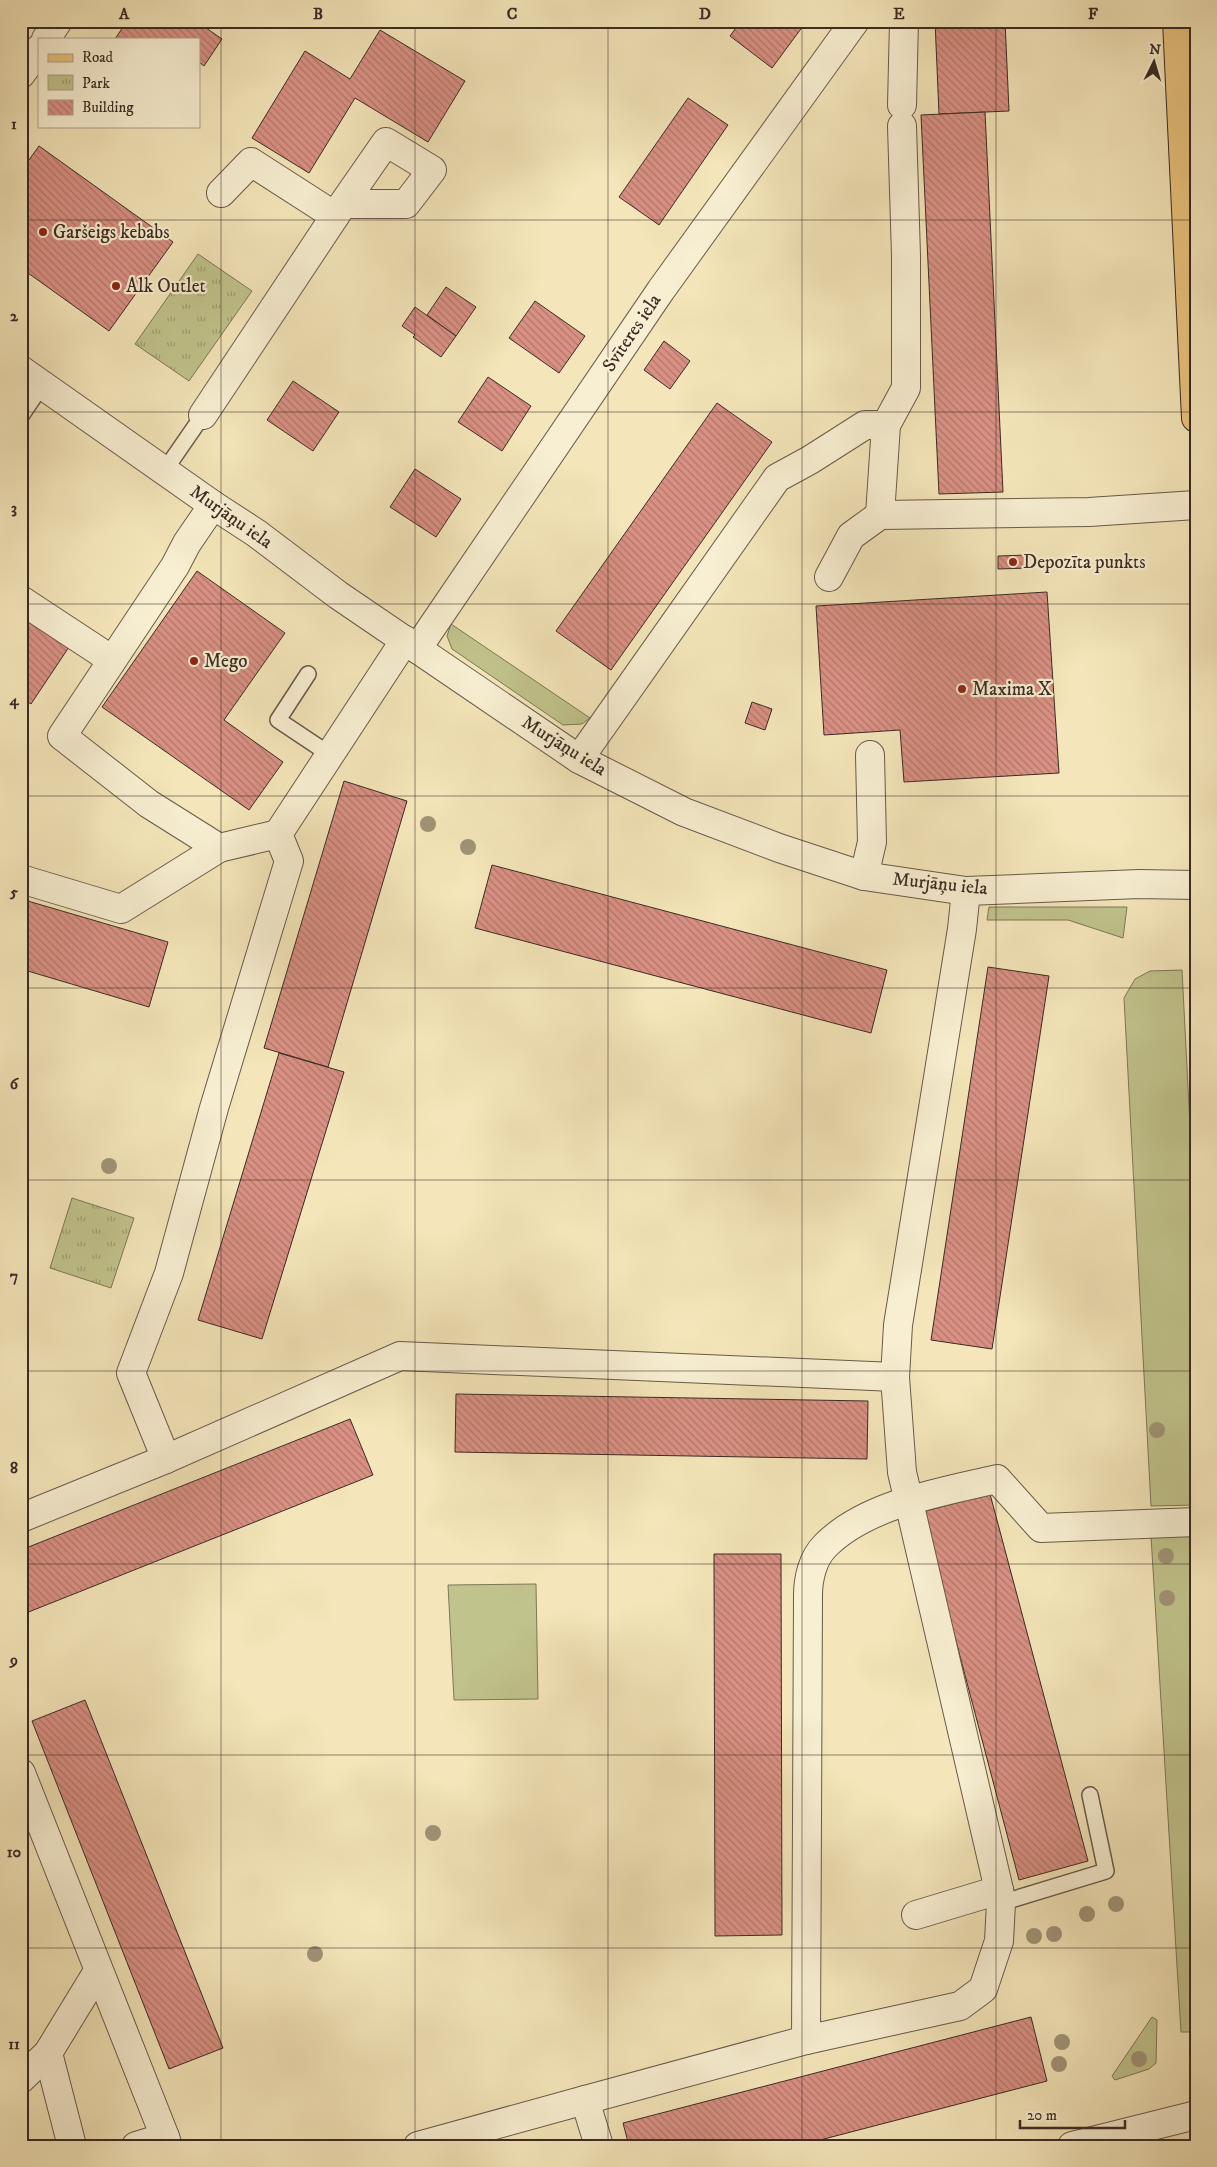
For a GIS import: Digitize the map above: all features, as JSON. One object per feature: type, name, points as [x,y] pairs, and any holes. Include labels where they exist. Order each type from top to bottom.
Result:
[{"type":"main road","points":[[1177,21],[1196,418]]},
{"type":"street","points":[[47,38],[58,21]]},
{"type":"street","name":"Svīteres iela","points":[[278,834],[329,754],[411,644],[855,21]]},
{"type":"street","points":[[880,515],[886,425],[906,388],[906,256],[902,115],[904,21]]},
{"type":"street","points":[[21,74],[38,50]]},
{"type":"street","points":[[203,415],[339,210],[252,162],[221,193]]},
{"type":"street","name":"Murjāņu iela","points":[[32,377],[213,505],[256,533],[312,576],[578,759],[684,812],[779,848],[864,876],[966,891],[1139,884],[1196,885]]},
{"type":"street","points":[[578,759],[776,478],[810,460],[865,425],[886,425]]},
{"type":"street","points":[[213,505],[187,543],[175,566],[62,736],[149,804],[219,848]]},
{"type":"street","points":[[829,577],[850,536],[880,515],[1090,512],[1196,505]]},
{"type":"street","points":[[21,600],[100,652],[111,662]]},
{"type":"street","points":[[864,876],[872,842],[870,756]]},
{"type":"street","points":[[21,879],[120,908],[219,848],[278,834],[289,860],[214,1108],[169,1273],[131,1373],[166,1459]]},
{"type":"street","points":[[418,2146],[806,2040],[960,2006],[983,1989],[999,1941],[1000,1896],[902,1472],[895,1377],[898,1325],[962,929],[966,891]]},
{"type":"street","points":[[21,1518],[166,1459],[400,1356],[895,1377]]},
{"type":"street","points":[[806,2040],[808,1575],[824,1546],[862,1518],[908,1501],[997,1479],[1041,1528],[1196,1522]]},
{"type":"street","points":[[21,1773],[166,2142],[136,2146]]},
{"type":"street","points":[[916,1915],[1000,1896]]},
{"type":"street","points":[[21,2079],[48,2053],[98,1971]]},
{"type":"street","points":[[48,2053],[72,2146]]},
{"type":"street","points":[[585,2100],[599,2146]]},
{"type":"street","points":[[1072,2146],[1196,2115]]},
{"type":"lane","points":[[21,416],[32,377]]},
{"type":"lane","points":[[165,470],[203,415]]},
{"type":"lane","points":[[308,674],[278,720],[329,754]]},
{"type":"lane","points":[[1000,1896],[1106,1871],[1090,1795]]},
{"type":"green space","points":[[198,254],[252,291],[189,381],[135,344]]},
{"type":"green space","points":[[451,624],[590,718],[582,724],[563,725],[452,649],[447,636]]},
{"type":"green space","points":[[989,907],[1127,907],[1123,938],[1068,920],[987,920]]},
{"type":"green space","points":[[1182,970],[1196,1243],[1196,1505],[1151,1506],[1124,998],[1135,979],[1150,971]]},
{"type":"green space","points":[[72,1198],[134,1218],[111,1288],[50,1268]]},
{"type":"green space","points":[[1196,1531],[1196,2032],[1181,2032],[1151,1536]]},
{"type":"green space","points":[[536,1584],[538,1699],[454,1700],[448,1585]]},
{"type":"green space","points":[[1152,2017],[1157,2020],[1156,2063],[1149,2069],[1115,2080],[1112,2076]]},
{"type":"building","points":[[127,21],[160,21],[166,26],[169,21],[196,21],[222,39],[204,66],[200,63],[200,38],[116,38]]},
{"type":"building","points":[[741,21],[796,21],[803,26],[772,68],[730,36]]},
{"type":"building","points":[[935,21],[1005,21],[1009,111],[939,114]]},
{"type":"building","points":[[380,30],[465,81],[428,142],[355,98],[309,173],[252,138],[305,51],[350,79]]},
{"type":"building","points":[[688,98],[728,125],[659,225],[619,197]]},
{"type":"building","points":[[985,112],[1003,492],[939,494],[921,115]]},
{"type":"building","points":[[39,146],[173,242],[109,331],[21,268],[21,171]]},
{"type":"building","points":[[446,287],[476,307],[456,336],[427,315]]},
{"type":"building","points":[[535,301],[585,336],[559,373],[509,338]]},
{"type":"building","points":[[415,307],[456,336],[441,357],[413,337],[415,335],[402,326]]},
{"type":"building","points":[[664,341],[690,361],[670,389],[644,370]]},
{"type":"building","points":[[488,377],[531,406],[502,451],[458,422]]},
{"type":"building","points":[[293,381],[339,412],[313,451],[267,420]]},
{"type":"building","points":[[717,403],[772,442],[611,670],[556,631]]},
{"type":"building","points":[[415,469],[461,499],[436,537],[390,507]]},
{"type":"building","name":"Depozīta punkts","points":[[1028,555],[1029,568],[998,569],[998,556]]},
{"type":"building","points":[[197,571],[285,633],[224,720],[283,762],[249,810],[102,707]]},
{"type":"building","points":[[1047,592],[1059,773],[904,782],[900,730],[824,735],[816,606]]},
{"type":"building","points":[[21,614],[69,647],[31,704],[21,697]]},
{"type":"building","points":[[752,702],[772,709],[765,730],[745,723]]},
{"type":"building","points":[[344,781],[407,801],[328,1067],[264,1048]]},
{"type":"building","points":[[492,865],[887,970],[871,1033],[475,928]]},
{"type":"building","points":[[21,899],[168,942],[149,1007],[21,969]]},
{"type":"building","points":[[988,967],[1049,976],[992,1349],[931,1340]]},
{"type":"building","points":[[279,1053],[344,1072],[262,1339],[198,1320]]},
{"type":"building","points":[[456,1394],[868,1401],[867,1459],[455,1452]]},
{"type":"building","points":[[350,1419],[373,1475],[21,1615],[21,1550]]},
{"type":"building","points":[[990,1494],[1088,1861],[1019,1880],[922,1512]]},
{"type":"building","points":[[714,1554],[781,1554],[782,1935],[715,1936]]},
{"type":"building","points":[[85,1700],[223,2048],[169,2069],[32,1721]]},
{"type":"building","points":[[1031,2017],[1047,2081],[797,2146],[629,2146],[623,2123]]},
{"type":"place","name":"Garšeigs kebabs","points":[[43,232]]},
{"type":"place","name":"Alk Outlet","points":[[116,286]]},
{"type":"place","name":"Depozīta punkts","points":[[1013,562]]},
{"type":"place","name":"Mego","points":[[194,661]]},
{"type":"place","name":"Maxima X","points":[[962,689]]}]
